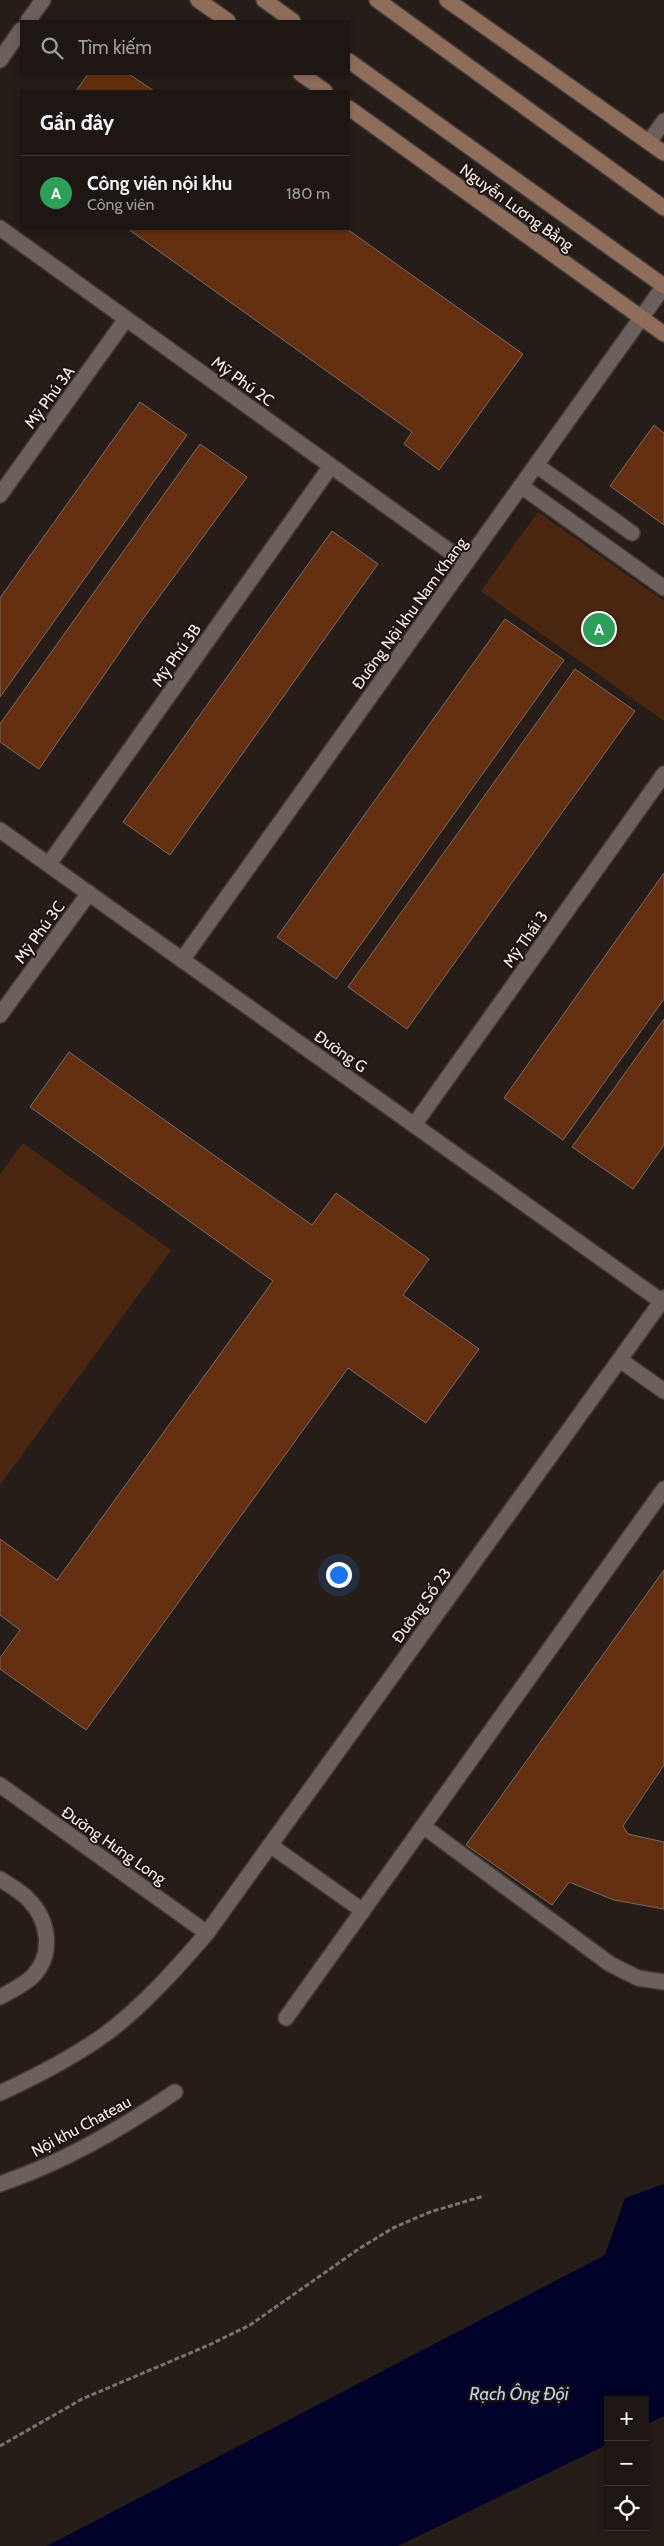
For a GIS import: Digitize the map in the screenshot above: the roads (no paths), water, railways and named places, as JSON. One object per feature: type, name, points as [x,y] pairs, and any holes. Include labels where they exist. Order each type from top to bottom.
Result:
[{"type":"main road","points":[[198,0],[227,20]]},
{"type":"main road","points":[[264,0],[292,20]]},
{"type":"main road","points":[[377,0],[664,208]]},
{"type":"main road","points":[[447,0],[664,153]]},
{"type":"main road","name":"Nguyễn Lương Bằng","points":[[350,62],[664,286]]},
{"type":"main road","points":[[302,75],[324,90]]},
{"type":"main road","name":"Nguyễn Lương Bằng","points":[[350,109],[664,334]]},
{"type":"street","points":[[29,20],[43,0]]},
{"type":"street","points":[[0,60],[20,31]]},
{"type":"street","points":[[649,142],[664,121]]},
{"type":"street","name":"Mỹ Phú 2C","points":[[0,228],[466,563]]},
{"type":"street","name":"Đường Nội khu Nam Khang","points":[[182,960],[664,286]]},
{"type":"street","name":"Mỹ Phú 3A","points":[[0,495],[126,319]]},
{"type":"street","points":[[536,465],[632,533]]},
{"type":"street","name":"Mỹ Phú 3B","points":[[49,864],[331,466]]},
{"type":"street","points":[[521,486],[664,588]]},
{"type":"street","name":"Mỹ Thái 3","points":[[414,1125],[664,774]]},
{"type":"street","name":"Đường G","points":[[0,830],[414,1125],[663,1299]]},
{"type":"street","name":"Mỹ Phú 3C","points":[[0,1016],[89,893]]},
{"type":"street","name":"Đường Số 23","points":[[0,2093],[72,2056],[107,2033],[137,2008],[172,1974],[207,1933],[663,1299]]},
{"type":"street","points":[[620,1360],[664,1391]]},
{"type":"street","points":[[286,2018],[664,1489]]},
{"type":"street","name":"Đường Hưng Long","points":[[0,1785],[207,1933]]},
{"type":"street","points":[[423,1826],[610,1964],[638,1978],[664,1982]]},
{"type":"street","points":[[270,1845],[363,1912]]},
{"type":"street","points":[[0,1879],[28,1898],[38,1910],[44,1922],[47,1937],[41,1965],[32,1977],[0,1997]]},
{"type":"street","name":"Nội khu Chateau","points":[[0,2184],[30,2174],[79,2151],[138,2117],[175,2092]]},
{"type":"water","name":"Rạch Ông Đội","points":[[664,2184],[664,2416],[649,2423],[649,2396],[604,2396],[604,2446],[398,2546],[47,2546],[605,2255],[625,2198]]},
{"type":"place","name":"Công viên nội khu","points":[[599,629]]}]
